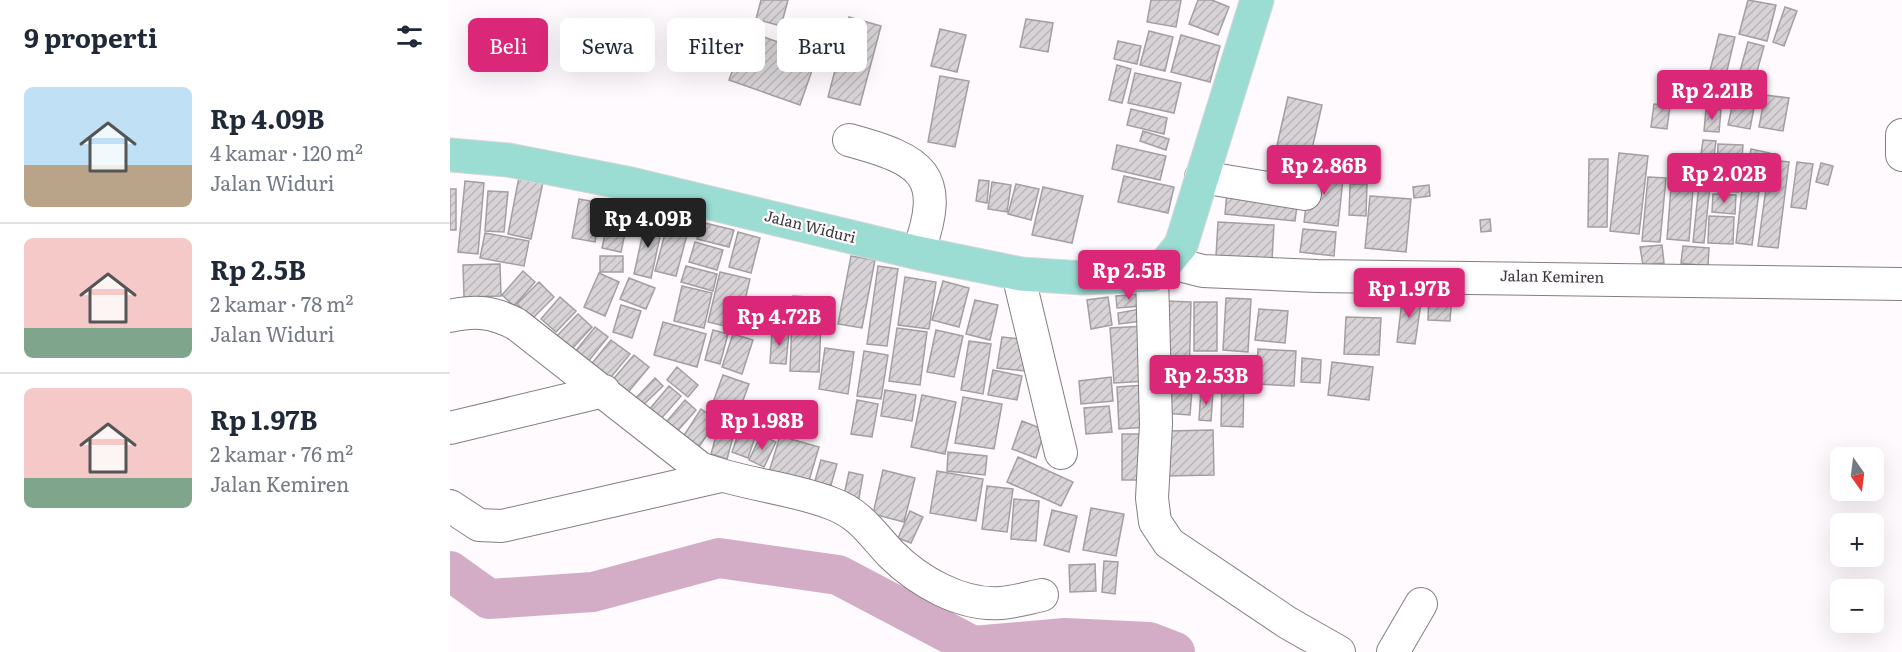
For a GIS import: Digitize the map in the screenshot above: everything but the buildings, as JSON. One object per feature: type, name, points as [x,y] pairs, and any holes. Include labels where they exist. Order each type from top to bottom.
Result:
[{"type":"main road","points":[[1160,269],[1181,244],[1257,0]]},
{"type":"main road","name":"Jalan Widuri","points":[[450,155],[508,160],[631,184],[924,234],[1028,275],[1129,278],[1160,269]]},
{"type":"street","points":[[1902,135],[1902,155]]},
{"type":"street","points":[[849,140],[893,152],[913,164],[924,176],[932,195],[924,234]]},
{"type":"street","points":[[1201,177],[1305,194]]},
{"type":"street","points":[[1160,269],[1152,498],[1155,522],[1169,543],[1245,595],[1339,652]]},
{"type":"street","name":"Jalan Kemiren","points":[[1160,269],[1317,276],[1902,284]]},
{"type":"street","points":[[1028,275],[1061,453]]},
{"type":"street","points":[[450,316],[483,312],[499,315],[516,324],[688,460],[721,476],[795,493],[832,504],[854,514],[874,532],[892,554],[917,574],[950,594],[972,601],[1000,603],[1042,595]]},
{"type":"street","points":[[450,428],[604,392]]},
{"type":"street","points":[[450,506],[479,525],[502,526],[721,476]]},
{"type":"street","points":[[1393,652],[1421,604]]},
{"type":"waterway","points":[[450,571],[489,599],[593,592],[719,558],[838,575],[973,646],[1065,638],[1149,642],[1175,652]]}]
